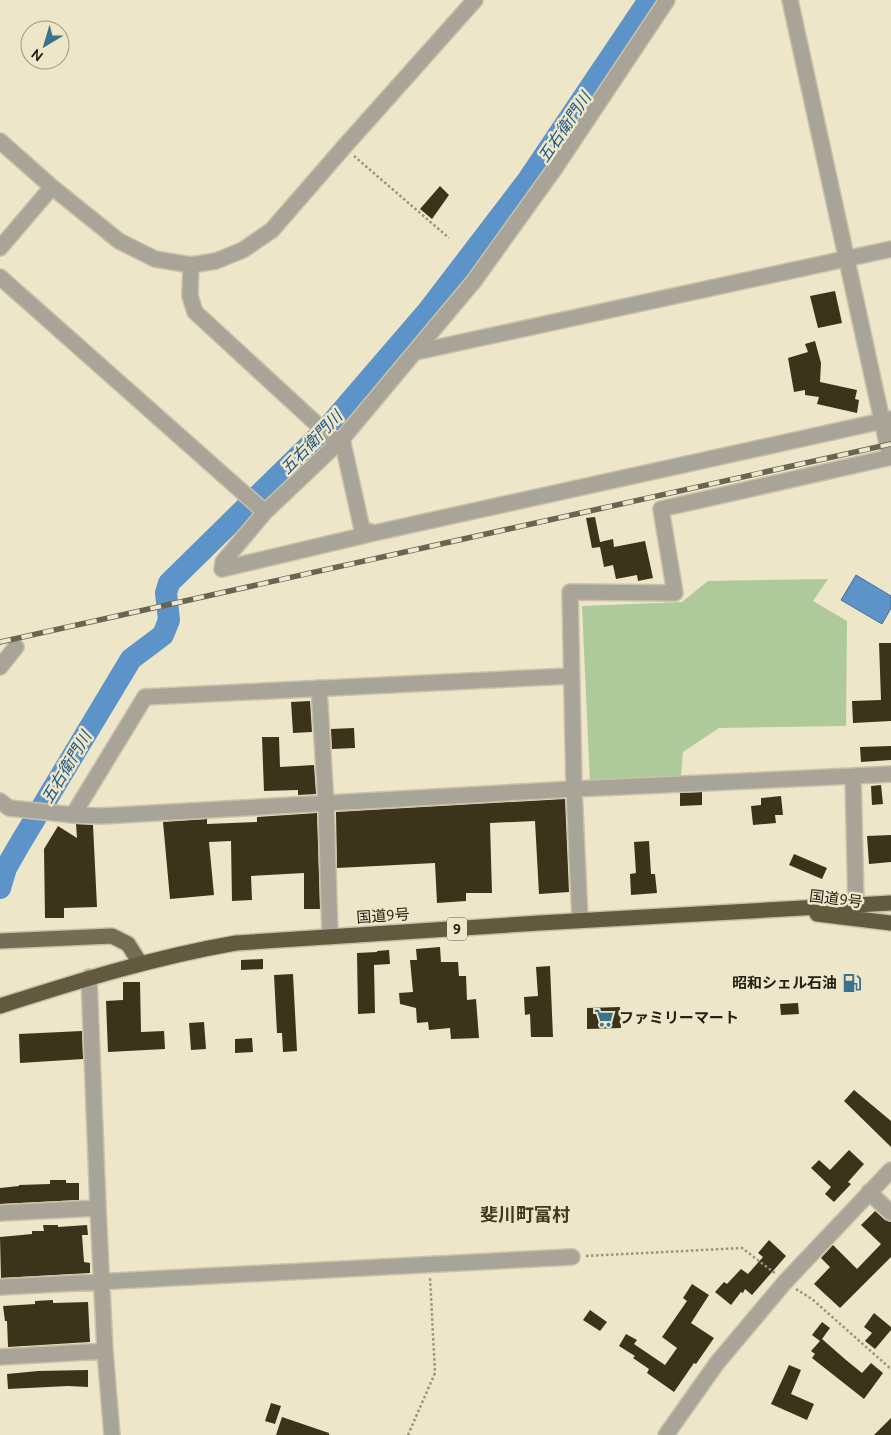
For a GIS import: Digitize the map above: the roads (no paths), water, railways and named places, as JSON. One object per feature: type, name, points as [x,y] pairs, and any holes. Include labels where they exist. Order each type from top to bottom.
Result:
[{"type":"highway","name":"国道9号","points":[[0,1006],[89,977],[140,963],[236,943],[580,920],[891,903]]},
{"type":"highway","name":"国道9号","points":[[776,909],[891,923]]},
{"type":"main road","points":[[0,941],[112,936],[128,944],[140,963]]},
{"type":"street","points":[[0,142],[119,241],[155,259],[191,265],[216,261],[243,250],[272,230],[475,0]]},
{"type":"street","points":[[667,0],[553,171],[474,281],[342,439],[265,512],[223,562],[222,569],[374,533],[887,420]]},
{"type":"street","points":[[580,920],[574,789],[570,592],[675,593],[662,509],[891,457],[887,420],[846,258],[790,0]]},
{"type":"street","points":[[0,248],[52,187]]},
{"type":"street","points":[[416,352],[891,249]]},
{"type":"street","points":[[191,265],[190,296],[195,312],[334,440],[342,439]]},
{"type":"street","points":[[0,277],[265,512]]},
{"type":"street","points":[[342,439],[362,529],[374,533]]},
{"type":"street","points":[[0,667],[16,647]]},
{"type":"street","points":[[73,815],[145,697],[571,676]]},
{"type":"street","points":[[319,688],[326,804],[330,937]]},
{"type":"street","points":[[0,800],[9,808],[102,816],[574,789],[891,774]]},
{"type":"street","points":[[853,776],[856,905]]},
{"type":"street","points":[[89,977],[105,1351],[112,1435]]},
{"type":"street","points":[[666,1435],[717,1363],[785,1282],[891,1170]]},
{"type":"street","points":[[869,1192],[891,1213]]},
{"type":"street","points":[[0,1212],[98,1208]]},
{"type":"street","points":[[0,1287],[572,1257]]},
{"type":"street","points":[[0,1357],[105,1351]]},
{"type":"water","points":[[856,575],[891,596],[891,608],[882,624],[841,600]]},
{"type":"waterway","name":"五右衛門川","points":[[0,888],[6,868],[18,847],[131,659],[163,635],[169,620],[166,593],[169,583],[329,426],[428,311],[528,180],[649,0]]},
{"type":"railway","points":[[0,642],[891,444]]},
{"type":"place","name":"昭和シェル石油","points":[[852,983]]},
{"type":"place","name":"ファミリーマート","points":[[604,1018]]},
{"type":"district","name":"斐川町富村","points":[[525,1215]]}]
